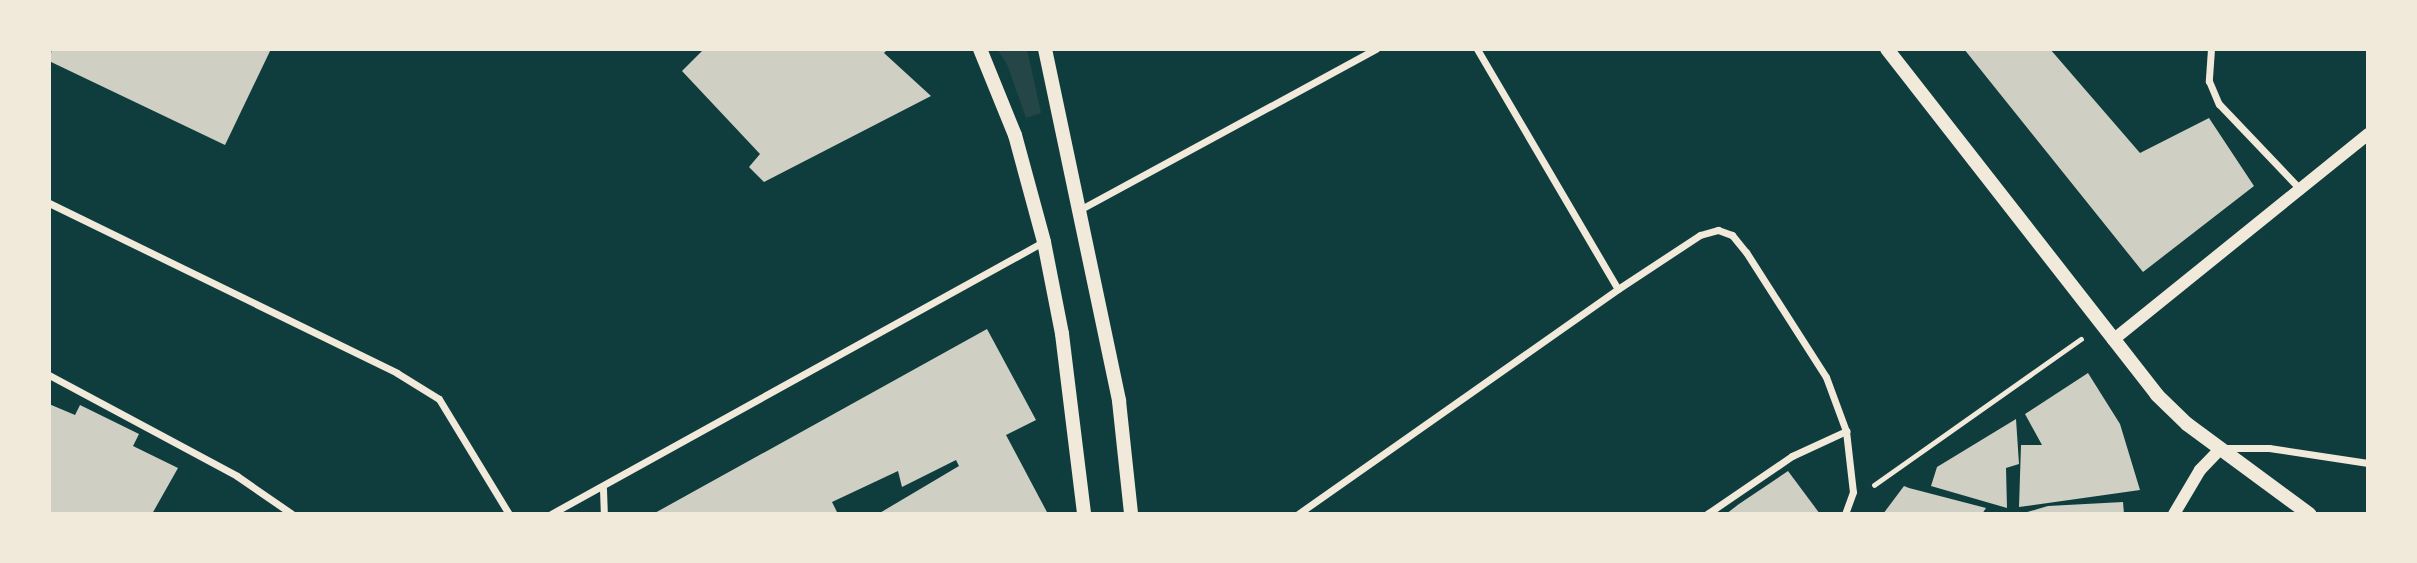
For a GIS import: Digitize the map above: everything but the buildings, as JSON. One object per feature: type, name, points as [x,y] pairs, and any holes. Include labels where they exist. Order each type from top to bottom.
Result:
[{"type":"main road","points":[[980,49],[1015,135],[1044,242],[1064,346],[1084,514]]},
{"type":"main road","points":[[1045,49],[1081,209],[1119,401],[1131,514]]},
{"type":"main road","points":[[1887,49],[2157,395],[2221,448],[2309,514]]},
{"type":"street","points":[[1081,209],[1376,49]]},
{"type":"street","points":[[1477,49],[1618,289]]},
{"type":"street","points":[[2211,49],[2209,80],[2219,104],[2302,191]]},
{"type":"street","points":[[2113,340],[2302,191],[2368,134]]},
{"type":"street","points":[[49,203],[397,373],[439,399],[509,514]]},
{"type":"street","points":[[1298,514],[1618,289],[1700,235],[1718,230],[1732,235],[1826,377],[1846,431],[1853,492],[1845,514]]},
{"type":"street","points":[[551,514],[603,489],[1044,242]]},
{"type":"street","points":[[49,375],[237,476],[292,514]]},
{"type":"street","points":[[1707,514],[1792,456],[1846,431]]},
{"type":"street","points":[[2174,514],[2200,470],[2221,448],[2280,449],[2368,463]]},
{"type":"street","points":[[603,489],[604,514]]},
{"type":"path","points":[[1853,492],[1880,484],[2102,324]]},
{"type":"shaded area","points":[[997,49],[1027,49],[1041,113],[1026,118],[1007,64]]}]
